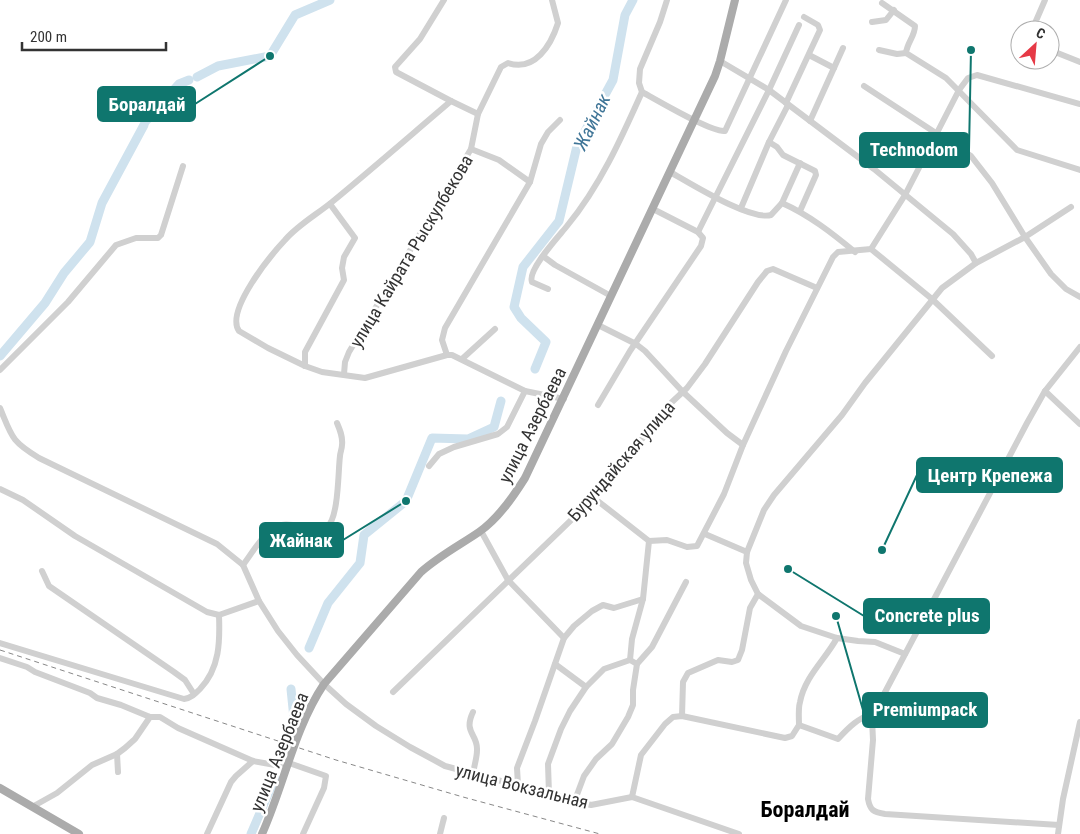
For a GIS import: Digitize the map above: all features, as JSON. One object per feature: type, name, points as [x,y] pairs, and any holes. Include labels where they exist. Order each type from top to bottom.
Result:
[{"type":"main road","name":"улица Азербаева","points":[[262,834],[315,698],[324,684],[421,572],[429,564],[481,530],[516,493],[525,478],[653,209],[720,61],[735,0]]},
{"type":"main road","points":[[0,788],[79,834]]},
{"type":"street","points":[[444,0],[420,39],[395,68],[396,72],[478,114]]},
{"type":"street","points":[[472,149],[478,114],[502,67],[508,63],[521,65],[528,63],[538,58],[546,47],[558,23],[552,0]]},
{"type":"street","points":[[548,289],[531,281],[531,276],[538,263],[572,219],[615,153],[642,92],[639,83],[640,69],[667,0]]},
{"type":"street","points":[[642,92],[694,120],[724,131],[786,0]]},
{"type":"street","points":[[1036,20],[1045,0]]},
{"type":"street","points":[[882,3],[915,26],[915,31],[906,48],[906,53]]},
{"type":"street","points":[[872,22],[886,20],[894,10]]},
{"type":"street","points":[[741,208],[820,30],[818,25],[804,17]]},
{"type":"street","points":[[698,232],[769,90],[798,25]]},
{"type":"street","points":[[810,121],[843,48]]},
{"type":"street","points":[[879,50],[897,54],[906,53],[946,78],[1017,150],[1080,170]]},
{"type":"street","points":[[1060,54],[1080,62]]},
{"type":"street","points":[[809,55],[834,68]]},
{"type":"street","points":[[720,61],[769,90],[842,144],[953,234],[972,254],[976,263]]},
{"type":"street","points":[[594,498],[649,541],[667,540],[687,547],[697,546],[705,534],[724,494],[744,445],[833,257],[838,252],[855,252],[871,249],[905,195],[959,90],[968,78],[977,75],[1080,104]]},
{"type":"street","points":[[864,86],[971,156],[992,183],[1025,237],[1051,274],[1066,290],[1080,297]]},
{"type":"street","points":[[451,101],[285,240],[244,293],[236,319],[236,327],[239,331],[268,348],[322,372],[365,378],[447,355],[462,359],[524,391],[564,399]]},
{"type":"street","points":[[447,355],[442,340],[445,328],[530,182],[541,144],[548,132],[560,120]]},
{"type":"street","points":[[769,142],[777,147],[783,155],[816,171],[800,211]]},
{"type":"street","name":"улица Кайрата Рыскулбекова","points":[[344,374],[345,362],[349,352],[472,149],[499,160],[530,182]]},
{"type":"street","points":[[670,172],[716,198],[766,216],[771,215],[782,203],[800,163]]},
{"type":"street","points":[[0,370],[68,302],[116,245],[136,238],[158,238],[161,235],[183,166]]},
{"type":"street","points":[[782,203],[800,211],[825,227],[855,252]]},
{"type":"street","points":[[305,366],[305,352],[344,280],[342,268],[344,257],[355,238],[330,204]]},
{"type":"street","points":[[905,654],[875,642],[858,642],[837,638],[801,626],[758,594],[746,563],[747,552],[764,510],[774,495],[842,415],[865,383],[942,288],[976,263],[1025,237],[1071,207]]},
{"type":"street","points":[[598,405],[700,246],[703,238],[698,232],[653,209]]},
{"type":"street","points":[[871,249],[932,299],[992,356]]},
{"type":"street","points":[[544,256],[555,265],[611,296]]},
{"type":"street","name":"Бурундайская улица","points":[[393,692],[594,498],[682,391],[687,388],[767,271],[773,269],[817,288]]},
{"type":"street","points":[[598,325],[636,344],[645,351],[682,391],[727,433],[744,445]]},
{"type":"street","points":[[462,359],[495,329]]},
{"type":"street","points":[[1059,825],[875,813],[869,808],[868,799],[873,740],[872,719],[874,713],[1045,391],[1080,347]]},
{"type":"street","points":[[429,466],[439,454],[454,447],[498,434],[507,427],[524,391]]},
{"type":"street","points":[[1045,391],[1080,424]]},
{"type":"street","points":[[0,408],[11,436],[23,448],[39,458],[216,544],[243,565],[269,531],[282,524],[322,528],[328,526],[333,518],[339,482],[342,435],[337,423]]},
{"type":"street","points":[[0,489],[23,500],[75,536],[207,612],[219,615],[259,601]]},
{"type":"street","points":[[481,530],[508,580],[564,638]]},
{"type":"street","points":[[705,534],[747,552]]},
{"type":"street","points":[[630,660],[632,639],[643,599],[649,541]]},
{"type":"street","name":"улица Вокзальная","points":[[243,565],[259,601],[287,643],[324,684],[369,720],[410,747],[445,766],[591,805],[632,797]]},
{"type":"street","points":[[42,571],[50,586],[185,680],[194,694]]},
{"type":"street","points":[[574,800],[584,776],[596,759],[612,744],[628,717],[633,704],[637,664],[652,646],[686,582]]},
{"type":"street","points":[[682,716],[683,682],[688,673],[718,660],[732,662],[738,660],[742,650],[750,608],[758,594]]},
{"type":"street","points":[[518,785],[517,768],[564,638],[574,626],[602,605],[614,608],[643,599]]},
{"type":"street","points":[[0,644],[184,699],[189,698],[206,683],[214,667],[220,640],[219,615]]},
{"type":"street","points":[[739,834],[632,797],[641,755],[666,724],[673,718],[682,716],[785,738],[792,736],[799,725],[800,702],[810,675],[832,649],[837,638]]},
{"type":"street","points":[[0,658],[27,667],[35,672],[90,693],[97,698],[121,705],[150,717],[160,717],[178,728],[253,761],[288,766],[326,776],[324,788],[302,834]]},
{"type":"street","points":[[549,794],[548,764],[570,711],[586,687],[604,669],[630,660],[637,664]]},
{"type":"street","points":[[555,664],[586,687]]},
{"type":"street","points":[[473,712],[469,721],[470,731],[478,748],[473,774]]},
{"type":"street","points":[[799,725],[838,739],[863,716],[874,713]]},
{"type":"street","points":[[32,807],[57,793],[92,765],[117,754],[135,739],[150,717]]},
{"type":"street","points":[[1058,834],[1080,722]]},
{"type":"street","points":[[117,754],[118,772]]},
{"type":"street","points":[[207,834],[231,782],[253,761]]},
{"type":"street","points":[[440,834],[444,818]]},
{"type":"waterway","name":"Боралдай","points":[[197,77],[218,66],[270,56],[295,15],[330,0]]},
{"type":"waterway","name":"Жайнак","points":[[535,369],[546,342],[521,318],[514,307],[523,267],[559,221],[577,146],[613,80],[625,15],[633,0]]},
{"type":"waterway","name":"Боралдай","points":[[145,122],[179,84],[189,80]]},
{"type":"waterway","name":"Боралдай","points":[[0,356],[45,303],[64,273],[90,242],[102,203],[144,125]]},
{"type":"waterway","name":"Жайнак","points":[[309,648],[328,603],[360,563],[364,535],[406,501],[432,438],[468,439],[494,427],[501,401]]},
{"type":"waterway","name":"Жайнак","points":[[291,689],[295,728]]},
{"type":"waterway","name":"Жайнак","points":[[251,834],[275,778]]},
{"type":"railway","points":[[0,650],[336,760],[600,834]]},
{"type":"place","name":"Technodom","points":[[971,50]]},
{"type":"place","name":"Боралдай","points":[[270,56]]},
{"type":"place","name":"Жайнак","points":[[406,501]]},
{"type":"place","name":"Центр Крепежа","points":[[882,550]]},
{"type":"place","name":"Concrete plus","points":[[788,569]]},
{"type":"place","name":"Premiumpack","points":[[836,616]]},
{"type":"district","name":"Боралдай","points":[[805,809]]}]
